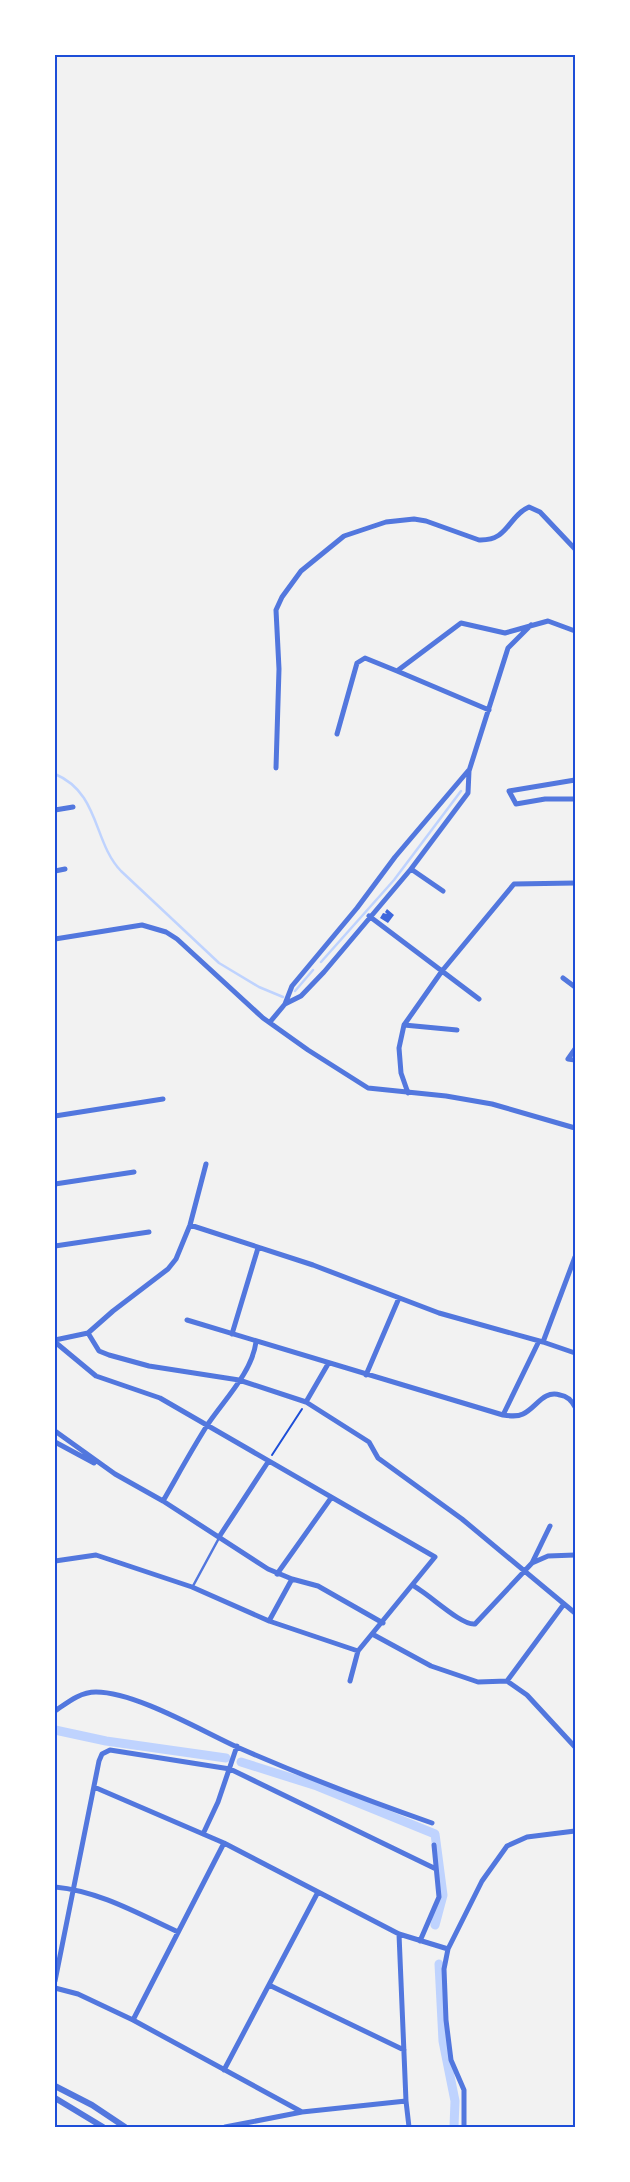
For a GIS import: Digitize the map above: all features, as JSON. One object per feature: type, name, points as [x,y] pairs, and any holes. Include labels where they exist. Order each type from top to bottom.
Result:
[{"type":"street","points":[[276,768],[278,669],[276,610],[282,597],[300,571],[344,536],[386,522],[414,519],[426,521],[479,540],[488,540],[501,535],[522,510],[529,507],[540,512],[575,549]]},
{"type":"street","points":[[397,670],[461,623],[504,633],[548,620],[575,631]]},
{"type":"street","points":[[285,1002],[301,996],[411,869],[468,793],[469,771],[508,648],[531,625]]},
{"type":"street","points":[[337,734],[357,663],[365,658],[489,710]]},
{"type":"street","points":[[270,1022],[285,1002],[289,990],[357,908],[395,857],[469,771]]},
{"type":"street","points":[[575,780],[508,791],[516,804],[545,799],[575,799]]},
{"type":"street","points":[[55,810],[73,807]]},
{"type":"street","points":[[55,870],[65,869]]},
{"type":"street","points":[[411,869],[443,891]]},
{"type":"street","points":[[408,1093],[402,1073],[398,1048],[404,1025],[442,972],[514,884],[575,883]]},
{"type":"street","points":[[369,916],[479,999]]},
{"type":"street","points":[[55,939],[142,925],[166,932],[270,1022],[308,1050],[368,1088],[492,1104],[575,1128]]},
{"type":"street","points":[[563,978],[575,987]]},
{"type":"street","points":[[404,1025],[457,1030]]},
{"type":"street","points":[[575,1049],[568,1058],[575,1060]]},
{"type":"street","points":[[55,1116],[163,1099]]},
{"type":"street","points":[[55,1341],[88,1334],[113,1311],[168,1270],[176,1259],[190,1225],[206,1164]]},
{"type":"street","points":[[55,1184],[134,1172]]},
{"type":"street","points":[[190,1225],[313,1265],[439,1313],[541,1341],[575,1353]]},
{"type":"street","points":[[55,1246],[149,1232]]},
{"type":"street","points":[[232,1334],[258,1248]]},
{"type":"street","points":[[503,1415],[541,1341],[575,1257]]},
{"type":"street","points":[[366,1375],[399,1298]]},
{"type":"street","points":[[187,1320],[328,1364],[503,1415],[517,1416],[524,1413],[544,1396],[550,1394],[564,1396],[575,1407]]},
{"type":"street","points":[[88,1334],[99,1351],[109,1355],[149,1366],[239,1380],[306,1402],[369,1442],[378,1458],[462,1519],[575,1613]]},
{"type":"street","points":[[55,1341],[96,1376],[160,1398],[268,1462],[436,1557],[374,1635],[358,1651],[350,1681]]},
{"type":"street","points":[[163,1501],[207,1426],[239,1380],[254,1352],[256,1342]]},
{"type":"street","points":[[306,1402],[328,1364]]},
{"type":"street","points":[[55,1431],[115,1474]]},
{"type":"street","points":[[55,1442],[163,1501],[278,1574],[318,1586],[383,1623]]},
{"type":"street","points":[[219,1537],[268,1462]]},
{"type":"street","points":[[278,1574],[331,1498]]},
{"type":"street","points":[[412,1585],[423,1590],[465,1622],[472,1624],[480,1620],[532,1563],[550,1526]]},
{"type":"street","points":[[55,1561],[96,1555],[192,1587],[270,1621],[358,1651]]},
{"type":"street","points":[[532,1563],[548,1556],[575,1555]]},
{"type":"street","points":[[270,1621],[292,1579]]},
{"type":"street","points":[[507,1681],[564,1604]]},
{"type":"street","points":[[374,1635],[431,1666],[478,1682],[507,1681],[527,1695],[575,1747]]},
{"type":"street","points":[[55,1711],[75,1697],[96,1692],[124,1697],[185,1721],[237,1746],[365,1800],[432,1823]]},
{"type":"street","points":[[203,1834],[218,1802],[237,1746]]},
{"type":"street","points":[[55,1981],[100,1761],[102,1754],[110,1750],[230,1769],[436,1869]]},
{"type":"street","points":[[94,1787],[224,1843],[399,1934],[448,1949]]},
{"type":"street","points":[[464,2127],[464,2090],[451,2060],[446,2020],[444,1969],[448,1949],[482,1881],[506,1846],[527,1837],[575,1831]]},
{"type":"street","points":[[133,2020],[224,1843]]},
{"type":"street","points":[[420,1941],[439,1897],[434,1845]]},
{"type":"street","points":[[55,1887],[75,1889],[117,1904],[178,1932]]},
{"type":"street","points":[[224,2070],[318,1892]]},
{"type":"street","points":[[399,1934],[406,2101],[409,2127]]},
{"type":"street","points":[[269,1985],[404,2050]]},
{"type":"street","points":[[55,1988],[78,1994],[133,2020],[302,2112]]},
{"type":"street","points":[[55,2086],[92,2105],[125,2127]]},
{"type":"street","points":[[55,2098],[104,2127]]},
{"type":"street","points":[[225,2127],[302,2112],[406,2101]]},
{"type":"lane","points":[[192,1587],[219,1537]]},
{"type":"path","points":[[268,1462],[306,1402]]},
{"type":"building","points":[[387,909],[394,915],[388,923],[380,918],[383,913],[387,914],[385,912]]},
{"type":"waterway","points":[[55,774],[70,782],[80,793],[88,805],[105,846],[121,871],[219,963],[259,987],[283,997]]},
{"type":"waterway","points":[[321,962],[394,880],[461,791]]},
{"type":"waterway","points":[[295,991],[313,970]]},
{"type":"waterway","points":[[55,1730],[106,1741],[226,1758]]},
{"type":"waterway","points":[[241,1762],[317,1786],[435,1834],[443,1895],[435,1925]]},
{"type":"waterway","points":[[439,1964],[443,2041],[455,2101],[454,2127]]}]
